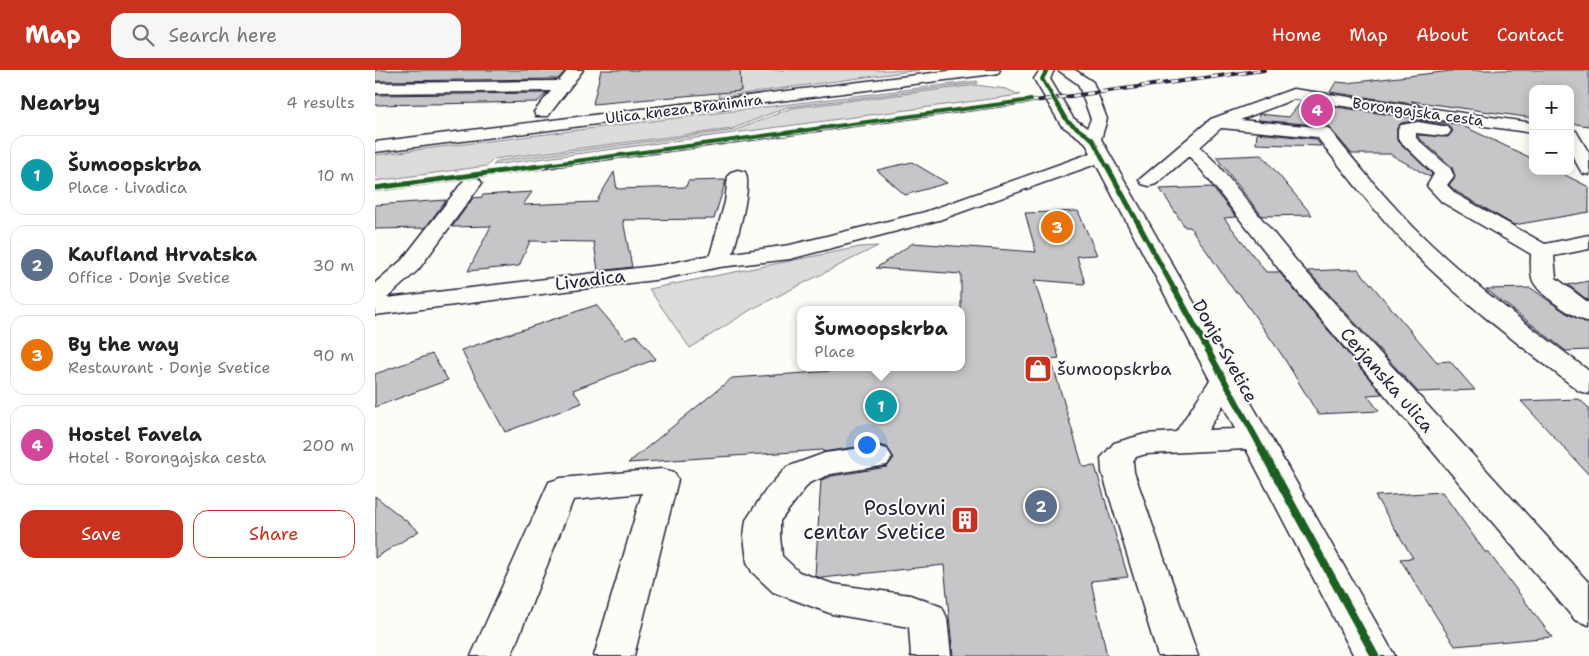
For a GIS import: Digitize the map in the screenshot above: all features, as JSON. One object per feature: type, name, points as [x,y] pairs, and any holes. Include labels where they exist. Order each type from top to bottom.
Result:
[{"type":"street","points":[[542,112],[576,70]]},
{"type":"street","name":"Ulica kneza Branimira","points":[[375,147],[993,70]]},
{"type":"street","name":"Donje Svetice","points":[[1047,70],[1042,79],[1067,121],[1097,148],[1375,656]]},
{"type":"street","points":[[1065,70],[1085,82],[1099,119],[1097,148]]},
{"type":"street","points":[[375,88],[563,86]]},
{"type":"street","name":"Borongajska cesta","points":[[1149,180],[1217,123],[1293,94],[1529,127]]},
{"type":"street","points":[[1217,123],[1322,132],[1360,181],[1416,243],[1477,297],[1589,385]]},
{"type":"street","points":[[1529,144],[1423,128],[1407,129],[1407,139],[1410,143],[1443,172],[1444,176],[1437,186],[1444,193],[1542,251],[1589,242]]},
{"type":"street","points":[[1574,135],[1589,136]]},
{"type":"street","name":"Cerjanska ulica","points":[[1190,147],[1210,168],[1289,268],[1589,609]]},
{"type":"street","name":"Livadica","points":[[375,307],[662,272],[720,260],[790,252],[932,216],[1097,148]]},
{"type":"street","points":[[1575,151],[1589,169]]},
{"type":"street","points":[[720,260],[735,202],[738,176]]},
{"type":"street","points":[[375,296],[410,265],[472,183]]},
{"type":"street","points":[[1542,251],[1544,280],[1557,292],[1589,314]]},
{"type":"street","points":[[1185,442],[1224,380]]},
{"type":"street","points":[[1178,656],[1117,472],[1117,458],[1125,450],[1145,444],[1255,438]]},
{"type":"street","points":[[876,457],[825,464],[798,475],[778,498],[763,520],[761,536],[765,562],[786,582],[832,599],[910,611],[928,618],[931,656]]},
{"type":"street","points":[[491,656],[561,490],[662,480],[614,656]]},
{"type":"shaded area","points":[[735,70],[919,70],[719,97],[718,74]]},
{"type":"shaded area","points":[[977,81],[978,83],[787,107],[732,129],[494,159],[487,166],[375,181],[375,155]]},
{"type":"shaded area","points":[[976,85],[1006,89],[1020,95],[493,165],[498,161],[736,130],[792,108]]},
{"type":"shaded area","points":[[878,246],[752,309],[690,348],[649,289],[860,247]]},
{"type":"building","points":[[375,70],[566,70],[558,79],[375,81]]},
{"type":"building","points":[[601,70],[740,70],[741,91],[593,104]]},
{"type":"building","points":[[1460,70],[1589,70],[1589,126],[1574,124],[1574,85],[1529,85],[1529,117],[1330,92],[1336,82],[1347,83]]},
{"type":"building","points":[[547,93],[537,102],[375,105],[375,95]]},
{"type":"building","points":[[1301,102],[1461,125],[1529,157],[1529,175],[1565,175],[1589,187],[1589,212],[1514,225],[1457,192],[1449,185],[1455,177],[1452,167],[1418,137],[1418,135],[1448,137],[1453,131],[1448,125],[1418,120],[1401,123],[1397,128],[1397,140],[1432,174],[1430,177],[1390,154],[1352,154],[1328,126],[1258,120],[1259,114],[1289,117]]},
{"type":"building","points":[[1257,133],[1316,139],[1321,146],[1256,144]]},
{"type":"building","points":[[1262,155],[1312,215],[1262,216],[1216,157]]},
{"type":"building","points":[[912,162],[947,183],[905,195],[877,170]]},
{"type":"building","points":[[614,172],[617,189],[686,187],[688,181],[726,180],[714,219],[623,220],[632,267],[598,271],[594,242],[530,241],[519,266],[468,271],[491,226],[452,227],[473,198],[482,197],[483,195],[532,192],[523,205],[596,202]]},
{"type":"building","points":[[1212,187],[1236,217],[1224,218],[1266,272],[1279,272],[1382,394],[1367,395],[1379,411],[1318,414],[1282,355],[1238,292],[1235,292],[1190,227],[1185,227],[1160,189]]},
{"type":"building","points":[[446,200],[425,228],[375,229],[375,205]]},
{"type":"building","points":[[1078,211],[1097,255],[1077,256],[1085,284],[1034,280],[1059,358],[1051,359],[1083,467],[1095,466],[1128,577],[1091,581],[1107,656],[953,656],[944,565],[822,578],[815,576],[821,480],[832,476],[887,467],[894,458],[887,447],[876,444],[823,452],[823,450],[628,463],[732,378],[834,371],[965,371],[965,306],[961,306],[961,274],[876,268],[913,243],[1036,252],[1025,213]]},
{"type":"building","points":[[1358,269],[1437,362],[1450,361],[1475,390],[1418,392],[1308,271]]},
{"type":"building","points":[[1589,281],[1589,301],[1568,285]]},
{"type":"building","points":[[1531,288],[1566,313],[1589,324],[1589,350],[1566,351],[1486,289]]},
{"type":"building","points":[[596,305],[625,339],[636,335],[656,359],[573,390],[582,403],[505,432],[461,350]]},
{"type":"building","points":[[432,354],[448,380],[375,407],[375,374]]},
{"type":"building","points":[[1579,399],[1589,408],[1589,475],[1521,401]]},
{"type":"building","points":[[1442,492],[1485,552],[1488,552],[1552,637],[1455,646],[1400,559],[1413,558],[1375,496]]},
{"type":"building","points":[[375,496],[419,531],[375,558]]},
{"type":"railway","points":[[545,167],[1264,70]]},
{"type":"railway","points":[[375,190],[554,166]]},
{"type":"cycle path","points":[[1047,70],[1042,79],[1067,121],[1092,139],[1375,656]]},
{"type":"cycle path","points":[[375,188],[1031,100]]},
{"type":"place","name":"Hostel Favela","points":[[1317,110]]},
{"type":"place","name":"By the way","points":[[1057,227]]},
{"type":"place","name":"šumoopskrba","points":[[1038,369]]},
{"type":"place","name":"Šumoopskrba","points":[[881,406]]},
{"type":"place","name":"Kaufland Hrvatska","points":[[1041,506]]},
{"type":"place","name":"Poslovni centar Svetice","points":[[965,520]]}]
